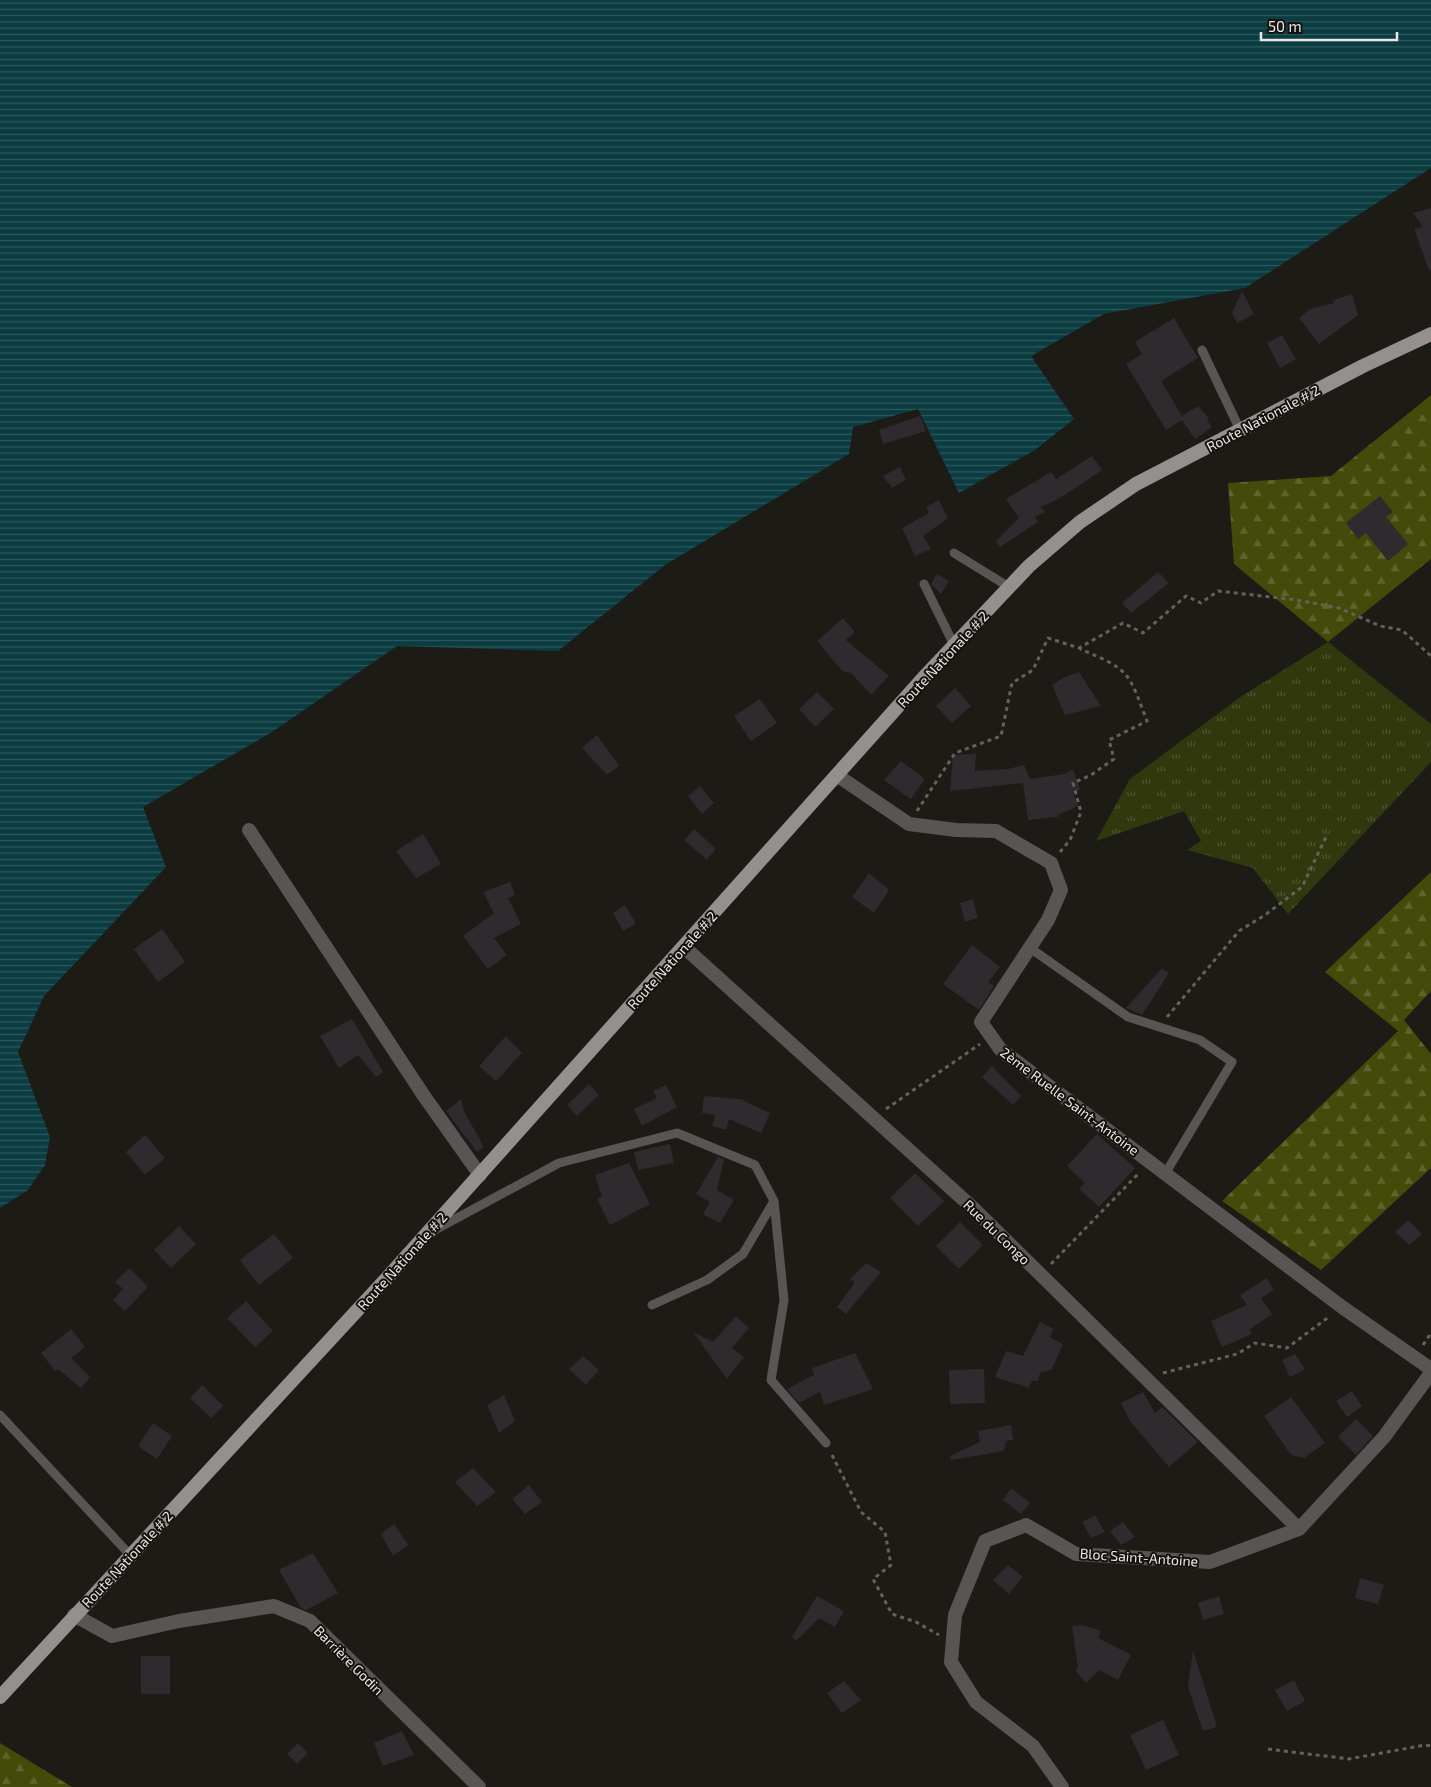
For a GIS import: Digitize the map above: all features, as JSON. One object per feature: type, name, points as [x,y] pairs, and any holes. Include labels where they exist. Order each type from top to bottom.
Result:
[{"type":"main road","name":"Route Nationale # 2","points":[[0,1697],[480,1175],[954,645],[1029,566],[1080,522],[1136,484],[1363,366],[1431,334]]},
{"type":"street","points":[[838,776],[909,824],[956,830],[996,831],[1051,863]]},
{"type":"street","points":[[249,830],[424,1096],[480,1175]]},
{"type":"street","name":"2ème Ruelle Saint-Antoine","points":[[1051,863],[1061,890],[1048,920],[982,1022],[1000,1049],[1342,1307],[1431,1371]]},
{"type":"street","name":"Rue du Congo","points":[[684,947],[973,1208],[1299,1529]]},
{"type":"street","name":"Bloc Saint-Antoine","points":[[1062,1787],[1033,1746],[976,1702],[951,1662],[955,1615],[985,1541],[1026,1525],[1076,1554],[1210,1562],[1299,1529],[1384,1436],[1431,1371]]},
{"type":"street","name":"Barrière Godin","points":[[74,1615],[112,1636],[179,1621],[274,1606],[310,1621],[478,1787]]},
{"type":"lane","points":[[1202,350],[1240,430]]},
{"type":"lane","points":[[954,553],[1009,587]]},
{"type":"lane","points":[[924,584],[954,645]]},
{"type":"lane","points":[[1030,948],[1128,1017],[1200,1040],[1232,1062],[1165,1174]]},
{"type":"lane","points":[[426,1234],[559,1162],[677,1133],[755,1165],[774,1201],[784,1300],[771,1380],[826,1443]]},
{"type":"lane","points":[[652,1305],[707,1280],[743,1254],[774,1201]]},
{"type":"lane","points":[[0,1415],[131,1556]]},
{"type":"path","points":[[1079,648],[1123,623],[1143,633],[1186,596],[1201,603],[1218,592],[1296,600],[1339,608],[1380,626],[1402,630],[1431,656]]},
{"type":"path","points":[[909,824],[955,753],[1000,736],[1012,683],[1032,670],[1048,638],[1079,648],[1116,664],[1131,678],[1147,721],[1109,740],[1114,759],[1091,775],[1073,783],[1081,812],[1070,840],[1051,863]]},
{"type":"path","points":[[1158,1027],[1239,931],[1265,915],[1302,887],[1326,837]]},
{"type":"path","points":[[873,1117],[991,1036]]},
{"type":"path","points":[[1041,1275],[1150,1162]]},
{"type":"path","points":[[1146,1377],[1237,1354],[1255,1343],[1287,1348],[1342,1307]]},
{"type":"path","points":[[826,1443],[861,1512],[885,1532],[892,1564],[873,1579],[892,1614],[916,1622],[952,1643]]},
{"type":"path","points":[[1268,1749],[1349,1759],[1425,1745],[1431,1746]]},
{"type":"green space","points":[[1431,395],[1431,559],[1328,642],[1234,564],[1228,483],[1331,476]]},
{"type":"green space","points":[[1328,642],[1431,724],[1431,762],[1288,914],[1253,868],[1187,850],[1201,841],[1184,811],[1096,841],[1130,779],[1239,698]]},
{"type":"green space","points":[[1431,872],[1431,991],[1404,1020],[1431,1054],[1431,1168],[1321,1270],[1222,1201],[1398,1031],[1325,972]]},
{"type":"green space","points":[[0,1743],[72,1787],[0,1787]]},
{"type":"water","points":[[0,0],[1431,0],[1431,168],[1245,288],[1104,314],[1031,356],[1074,419],[1035,450],[959,493],[918,409],[853,427],[849,454],[665,565],[558,651],[397,646],[272,732],[143,807],[166,867],[44,996],[18,1052],[50,1137],[45,1165],[28,1190],[0,1208]]},
{"type":"building","points":[[1431,208],[1431,270],[1429,270],[1414,229],[1423,227],[1413,213]]},
{"type":"building","points":[[1242,291],[1254,314],[1237,323],[1232,313]]},
{"type":"building","points":[[1352,294],[1358,315],[1319,344],[1299,318],[1310,309],[1334,303],[1333,300]]},
{"type":"building","points":[[1174,318],[1198,358],[1161,381],[1182,416],[1198,406],[1209,418],[1207,420],[1212,427],[1195,439],[1182,420],[1166,430],[1126,364],[1142,354],[1135,342]]},
{"type":"building","points":[[1282,335],[1296,359],[1280,368],[1267,343]]},
{"type":"building","points":[[920,416],[926,431],[883,444],[879,430]]},
{"type":"building","points":[[1092,456],[1102,470],[1060,498],[1041,507],[1045,512],[1035,517],[1038,522],[1000,547],[996,541],[1019,518],[1006,499],[1051,472],[1056,479]]},
{"type":"building","points":[[900,467],[906,480],[892,488],[883,476]]},
{"type":"building","points":[[1380,496],[1393,512],[1386,517],[1408,544],[1388,561],[1366,533],[1358,539],[1346,523]]},
{"type":"building","points":[[939,500],[948,518],[923,536],[931,549],[915,556],[902,528],[929,513],[926,507]]},
{"type":"building","points":[[1158,572],[1169,583],[1131,613],[1122,603]]},
{"type":"building","points":[[937,574],[949,581],[941,594],[931,584]]},
{"type":"building","points":[[843,618],[855,632],[846,640],[889,676],[871,695],[851,673],[842,671],[817,641]]},
{"type":"building","points":[[1079,672],[1101,706],[1065,715],[1052,685],[1063,678]]},
{"type":"building","points":[[955,688],[971,706],[952,723],[936,706]]},
{"type":"building","points":[[817,692],[834,709],[815,727],[799,709]]},
{"type":"building","points":[[760,699],[777,723],[751,741],[734,716]]},
{"type":"building","points":[[597,735],[619,766],[607,775],[582,748]]},
{"type":"building","points":[[976,754],[975,771],[1008,769],[1024,765],[1030,779],[1064,774],[1073,769],[1080,790],[1073,793],[1078,806],[1058,815],[1058,817],[1028,820],[1023,783],[950,791],[953,755]]},
{"type":"building","points":[[901,761],[925,779],[911,799],[884,780]]},
{"type":"building","points":[[700,786],[714,803],[702,814],[688,796]]},
{"type":"building","points":[[694,829],[716,849],[707,860],[684,840]]},
{"type":"building","points":[[423,834],[441,864],[416,878],[396,851]]},
{"type":"building","points":[[869,873],[889,890],[874,913],[852,897]]},
{"type":"building","points":[[510,882],[515,895],[508,898],[521,924],[494,938],[507,955],[488,969],[463,936],[494,913],[483,892]]},
{"type":"building","points":[[973,899],[978,918],[965,922],[960,903]]},
{"type":"building","points":[[625,905],[636,924],[623,931],[613,913]]},
{"type":"building","points":[[162,929],[185,962],[158,982],[134,949]]},
{"type":"building","points":[[972,945],[1000,967],[988,982],[994,986],[979,1010],[943,984]]},
{"type":"building","points":[[1162,968],[1169,973],[1142,1015],[1126,1008]]},
{"type":"building","points":[[352,1019],[383,1072],[376,1077],[358,1055],[339,1068],[320,1036]]},
{"type":"building","points":[[506,1036],[522,1053],[496,1081],[479,1066]]},
{"type":"building","points":[[992,1066],[1021,1096],[1013,1105],[982,1077]]},
{"type":"building","points":[[589,1084],[599,1095],[577,1116],[567,1105]]},
{"type":"building","points":[[666,1085],[677,1107],[642,1126],[634,1109],[657,1098],[653,1091]]},
{"type":"building","points":[[704,1096],[740,1099],[770,1113],[761,1133],[729,1119],[726,1130],[712,1126],[715,1115],[702,1113]]},
{"type":"building","points":[[461,1099],[464,1111],[484,1147],[477,1152],[446,1111]]},
{"type":"building","points":[[1097,1134],[1135,1168],[1099,1207],[1079,1189],[1085,1183],[1067,1166]]},
{"type":"building","points":[[145,1135],[165,1158],[145,1175],[126,1152]]},
{"type":"building","points":[[670,1144],[674,1163],[638,1170],[634,1152]]},
{"type":"building","points":[[718,1157],[724,1159],[717,1190],[734,1200],[720,1223],[703,1214],[710,1202],[696,1194]]},
{"type":"building","points":[[629,1163],[650,1204],[610,1225],[597,1199],[602,1196],[595,1175]]},
{"type":"building","points":[[915,1173],[944,1201],[918,1226],[890,1198]]},
{"type":"building","points":[[1408,1220],[1422,1234],[1409,1245],[1395,1232]]},
{"type":"building","points":[[960,1222],[983,1245],[959,1269],[936,1246]]},
{"type":"building","points":[[179,1226],[196,1244],[171,1268],[154,1250]]},
{"type":"building","points":[[274,1234],[293,1258],[259,1285],[240,1260]]},
{"type":"building","points":[[866,1263],[881,1272],[846,1314],[837,1307],[855,1282],[850,1279]]},
{"type":"building","points":[[130,1268],[148,1287],[125,1311],[113,1300],[123,1289],[115,1282]]},
{"type":"building","points":[[1267,1278],[1274,1290],[1261,1298],[1272,1314],[1250,1329],[1252,1334],[1222,1347],[1211,1321],[1247,1305],[1240,1295]]},
{"type":"building","points":[[246,1301],[273,1331],[255,1347],[227,1318]]},
{"type":"building","points":[[736,1316],[749,1328],[732,1348],[744,1357],[727,1379],[693,1332],[713,1342]]},
{"type":"building","points":[[1040,1322],[1054,1329],[1050,1337],[1063,1344],[1052,1369],[1040,1373],[1038,1381],[1032,1381],[1029,1388],[995,1377],[1006,1351],[1023,1356]]},
{"type":"building","points":[[71,1329],[85,1347],[71,1358],[90,1377],[81,1388],[58,1369],[55,1371],[41,1353]]},
{"type":"building","points":[[855,1353],[873,1389],[824,1405],[820,1392],[799,1403],[787,1389],[814,1375],[812,1368]]},
{"type":"building","points":[[1295,1354],[1305,1369],[1290,1377],[1282,1360]]},
{"type":"building","points":[[583,1356],[599,1370],[586,1385],[569,1369]]},
{"type":"building","points":[[984,1369],[985,1403],[950,1404],[949,1370]]},
{"type":"building","points":[[202,1385],[223,1406],[211,1418],[190,1398]]},
{"type":"building","points":[[1352,1391],[1362,1406],[1347,1417],[1336,1401]]},
{"type":"building","points":[[1143,1392],[1155,1413],[1162,1407],[1198,1442],[1169,1467],[1130,1421],[1121,1403]]},
{"type":"building","points":[[504,1395],[515,1421],[499,1433],[487,1405]]},
{"type":"building","points":[[1291,1397],[1325,1443],[1304,1458],[1291,1455],[1264,1416]]},
{"type":"building","points":[[1356,1419],[1373,1436],[1356,1455],[1338,1437]]},
{"type":"building","points":[[153,1423],[172,1436],[157,1459],[138,1446]]},
{"type":"building","points":[[1011,1425],[1013,1440],[1006,1441],[1004,1451],[951,1460],[950,1456],[980,1442],[978,1431]]},
{"type":"building","points":[[473,1468],[496,1492],[477,1506],[455,1482]]},
{"type":"building","points":[[529,1485],[542,1502],[525,1514],[512,1499]]},
{"type":"building","points":[[1011,1488],[1030,1503],[1021,1514],[1003,1500]]},
{"type":"building","points":[[1095,1515],[1105,1532],[1091,1538],[1082,1522]]},
{"type":"building","points":[[1123,1522],[1135,1537],[1121,1545],[1110,1531]]},
{"type":"building","points":[[394,1524],[408,1545],[393,1556],[381,1534]]},
{"type":"building","points":[[313,1553],[338,1593],[306,1610],[301,1608],[279,1570]]},
{"type":"building","points":[[1008,1565],[1023,1577],[1009,1594],[993,1580]]},
{"type":"building","points":[[1360,1578],[1384,1585],[1378,1604],[1355,1598]]},
{"type":"building","points":[[817,1596],[844,1611],[835,1627],[819,1618],[796,1641],[792,1637]]},
{"type":"building","points":[[1219,1596],[1224,1614],[1203,1620],[1198,1603]]},
{"type":"building","points":[[1083,1625],[1101,1631],[1098,1638],[1131,1655],[1118,1680],[1099,1670],[1086,1683],[1075,1670],[1078,1668],[1072,1626]]},
{"type":"building","points":[[1193,1650],[1217,1727],[1203,1731],[1188,1687]]},
{"type":"building","points":[[141,1656],[170,1656],[170,1694],[141,1694]]},
{"type":"building","points":[[1294,1680],[1305,1701],[1287,1711],[1275,1690]]},
{"type":"building","points":[[844,1681],[861,1700],[842,1713],[827,1693]]},
{"type":"building","points":[[1163,1720],[1179,1755],[1146,1770],[1130,1735]]},
{"type":"building","points":[[402,1731],[414,1755],[383,1766],[374,1743]]},
{"type":"building","points":[[298,1743],[308,1753],[297,1764],[287,1754]]}]
